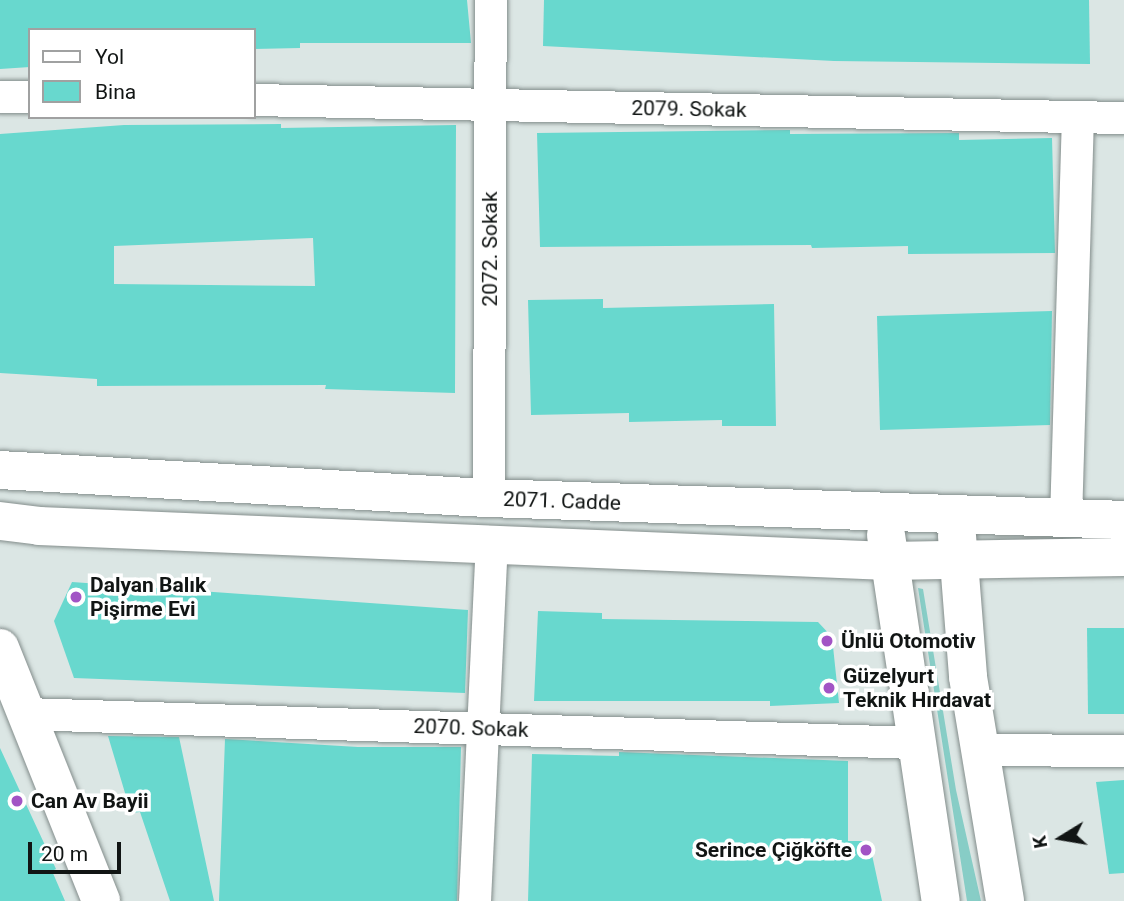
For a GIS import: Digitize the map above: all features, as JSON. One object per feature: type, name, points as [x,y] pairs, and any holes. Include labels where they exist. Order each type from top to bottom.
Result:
[{"type":"street","name":"2072. Sokak","points":[[489,498],[491,0]]},
{"type":"street","points":[[0,97],[28,97]]},
{"type":"street","name":"2079. Sokak","points":[[256,100],[1124,118]]},
{"type":"street","points":[[1066,520],[1078,117]]},
{"type":"street","name":"2071. Cadde","points":[[0,470],[489,498],[1124,520]]},
{"type":"street","points":[[885,512],[888,561],[941,901]]},
{"type":"street","points":[[956,514],[958,559],[979,750],[1005,901]]},
{"type":"street","points":[[0,521],[39,526],[888,561],[1124,557]]},
{"type":"street","points":[[475,901],[492,545]]},
{"type":"street","points":[[1,654],[101,901]]},
{"type":"street","name":"2070. Sokak","points":[[26,714],[916,743]]},
{"type":"street","points":[[979,750],[1124,751]]},
{"type":"shaded area","points":[[918,588],[923,589],[956,790],[981,901],[967,901]]},
{"type":"building","points":[[0,0],[467,0],[471,43],[300,43],[300,48],[256,49],[256,28],[28,28],[28,67],[0,69]]},
{"type":"building","points":[[544,0],[1089,0],[1090,64],[834,61],[543,46]]},
{"type":"building","points":[[281,124],[281,128],[456,125],[455,393],[325,389],[326,385],[97,386],[97,379],[0,373],[0,134],[124,125]],"holes":[[[313,238],[315,286],[114,284],[114,246]]]},
{"type":"building","points":[[790,130],[790,134],[959,133],[959,140],[1052,138],[1055,253],[908,254],[908,246],[540,247],[537,133]]},
{"type":"building","points":[[603,299],[603,308],[774,304],[776,426],[722,426],[722,420],[629,422],[629,413],[531,415],[528,300]]},
{"type":"building","points":[[1052,311],[1050,425],[880,430],[877,316]]},
{"type":"building","points":[[72,582],[468,610],[465,693],[74,678],[54,621]]},
{"type":"building","points":[[538,611],[602,613],[602,619],[818,622],[832,637],[839,703],[770,706],[770,701],[534,701]]},
{"type":"building","points":[[1087,628],[1124,628],[1124,714],[1088,714]]},
{"type":"building","points":[[108,736],[179,737],[214,901],[170,901],[140,812],[131,813]]},
{"type":"building","points":[[225,739],[358,747],[461,747],[457,901],[219,901]]},
{"type":"building","points":[[0,748],[56,869],[52,871],[65,901],[0,901]]},
{"type":"building","points":[[619,752],[848,761],[848,841],[869,841],[882,901],[528,901],[532,754],[619,756]]},
{"type":"building","points":[[1124,780],[1124,873],[1109,874],[1096,782]]},
{"type":"place","name":"Dalyan Balık Pişirme Evi","points":[[76,597]]},
{"type":"place","name":"Ünlü Otomotiv","points":[[827,641]]},
{"type":"place","name":"Güzelyurt Teknik Hırdavat","points":[[829,688]]},
{"type":"place","name":"Can Av Bayii","points":[[17,801]]},
{"type":"place","name":"Serince Çiğköfte","points":[[866,850]]}]
